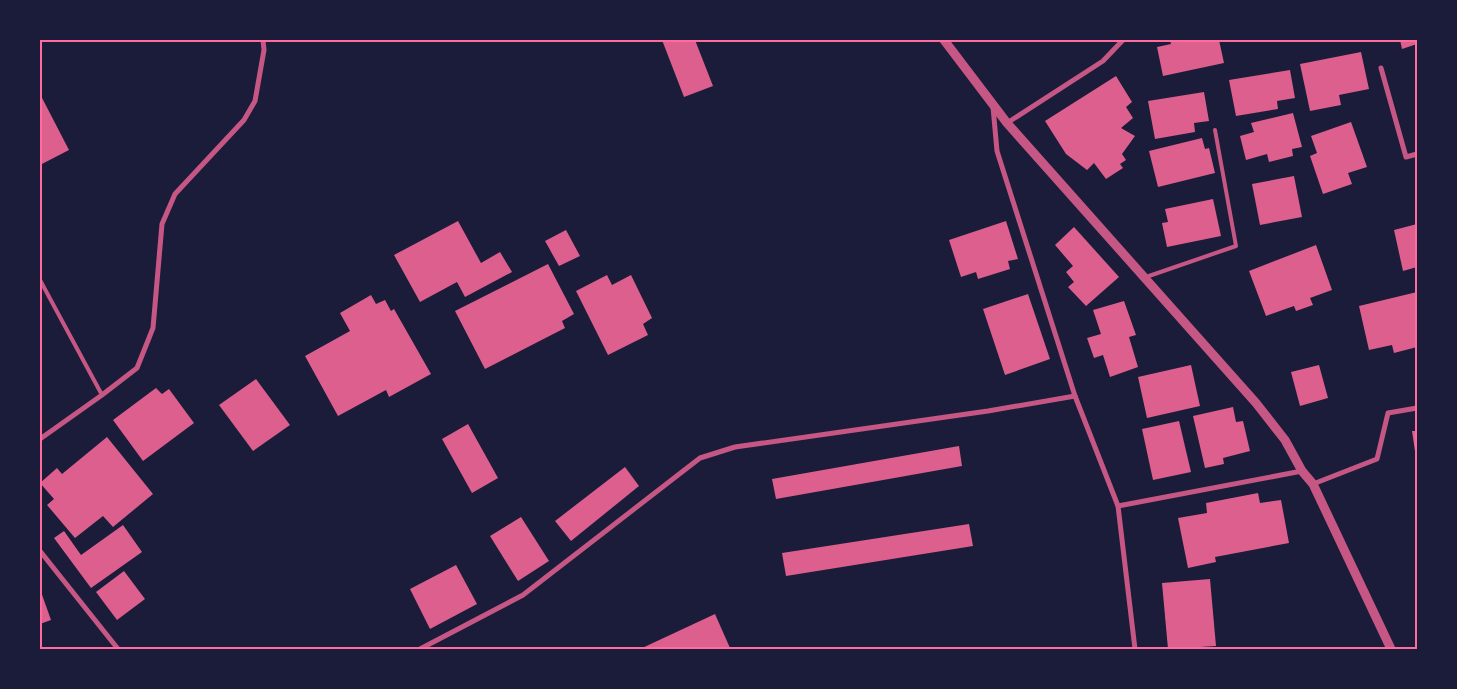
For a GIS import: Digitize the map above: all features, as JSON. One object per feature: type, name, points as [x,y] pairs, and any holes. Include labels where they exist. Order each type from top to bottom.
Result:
[{"type":"street","points":[[40,439],[137,368],[153,328],[162,224],[174,194],[244,120],[255,100],[264,40]]},
{"type":"street","points":[[944,40],[1007,123],[1256,403],[1285,440],[1302,472],[1313,484],[1391,649]]},
{"type":"street","points":[[1007,123],[1103,61],[1123,40]]},
{"type":"street","points":[[1381,68],[1406,157],[1417,154]]},
{"type":"street","points":[[993,104],[997,151],[1075,396],[1118,506],[1135,649]]},
{"type":"street","points":[[420,649],[523,595],[700,458],[735,447],[988,411],[1075,396]]},
{"type":"street","points":[[1313,484],[1377,459],[1388,413],[1417,408]]},
{"type":"street","points":[[1118,506],[1302,472]]},
{"type":"street","points":[[40,551],[118,649]]},
{"type":"lane","points":[[1145,278],[1236,246],[1215,130]]},
{"type":"lane","points":[[40,280],[102,395]]},
{"type":"building","points":[[662,40],[695,40],[713,86],[684,97]]},
{"type":"building","points":[[1170,40],[1219,40],[1224,63],[1163,76],[1157,47],[1171,44]]},
{"type":"building","points":[[1400,40],[1417,40],[1417,44],[1402,49]]},
{"type":"building","points":[[1361,52],[1369,89],[1339,95],[1341,105],[1310,111],[1300,64]]},
{"type":"building","points":[[1290,70],[1295,98],[1277,101],[1278,109],[1236,116],[1229,80]]},
{"type":"building","points":[[1116,76],[1132,102],[1126,107],[1133,118],[1121,128],[1135,136],[1122,154],[1126,160],[1120,164],[1123,168],[1106,179],[1094,163],[1087,170],[1066,154],[1045,121]]},
{"type":"building","points":[[1204,92],[1209,121],[1194,123],[1195,132],[1155,139],[1148,101]]},
{"type":"building","points":[[40,94],[69,150],[40,165]]},
{"type":"building","points":[[1293,113],[1302,147],[1292,149],[1293,156],[1269,162],[1267,154],[1246,160],[1240,136],[1254,132],[1251,123]]},
{"type":"building","points":[[1351,122],[1367,167],[1348,173],[1352,184],[1323,194],[1310,156],[1317,153],[1311,136]]},
{"type":"building","points":[[1202,138],[1205,149],[1209,148],[1215,173],[1158,187],[1149,151]]},
{"type":"building","points":[[1294,176],[1302,217],[1260,225],[1252,184]]},
{"type":"building","points":[[1213,199],[1221,236],[1167,247],[1162,223],[1168,222],[1165,209]]},
{"type":"building","points":[[458,221],[481,263],[500,252],[512,272],[465,297],[457,282],[420,302],[394,255]]},
{"type":"building","points":[[1006,221],[1018,259],[1008,261],[1010,269],[978,279],[976,272],[961,277],[949,240]]},
{"type":"building","points":[[1417,224],[1417,267],[1403,271],[1394,230]]},
{"type":"building","points":[[1074,227],[1119,277],[1086,306],[1068,287],[1074,282],[1066,272],[1073,266],[1055,245]]},
{"type":"building","points":[[566,230],[580,256],[559,266],[545,241]]},
{"type":"building","points":[[1316,245],[1332,290],[1310,298],[1313,305],[1296,311],[1294,306],[1266,316],[1249,271]]},
{"type":"building","points":[[548,264],[574,314],[562,321],[565,328],[485,369],[455,311]]},
{"type":"building","points":[[607,275],[612,285],[631,275],[652,318],[643,324],[648,335],[608,355],[576,291]]},
{"type":"building","points":[[1417,292],[1417,347],[1394,353],[1392,345],[1369,350],[1359,306]]},
{"type":"building","points":[[1028,294],[1050,359],[1005,375],[983,309]]},
{"type":"building","points":[[371,295],[376,304],[385,300],[391,311],[394,309],[431,374],[389,397],[386,390],[338,416],[305,356],[350,331],[340,313]]},
{"type":"building","points":[[1124,301],[1136,335],[1129,337],[1138,367],[1110,377],[1103,355],[1094,358],[1087,338],[1101,334],[1093,310]]},
{"type":"building","points":[[1191,365],[1200,406],[1147,418],[1138,377]]},
{"type":"building","points":[[1319,365],[1328,398],[1300,406],[1291,372]]},
{"type":"building","points":[[256,379],[290,425],[253,451],[219,405]]},
{"type":"building","points":[[156,388],[162,394],[169,389],[194,423],[143,461],[113,420]]},
{"type":"building","points":[[1233,407],[1236,422],[1243,421],[1250,451],[1223,458],[1224,464],[1205,468],[1193,416]]},
{"type":"building","points":[[1179,421],[1191,472],[1153,480],[1142,429]]},
{"type":"building","points":[[468,424],[498,478],[472,493],[442,439]]},
{"type":"building","points":[[1412,431],[1417,431],[1417,458],[1416,458]]},
{"type":"building","points":[[107,437],[153,494],[113,527],[103,516],[75,538],[47,505],[54,499],[40,483],[57,468],[62,474]]},
{"type":"building","points":[[959,446],[962,466],[776,499],[772,479]]},
{"type":"building","points":[[625,467],[639,486],[571,541],[555,521]]},
{"type":"building","points":[[1258,493],[1260,503],[1281,500],[1289,543],[1215,557],[1216,562],[1188,568],[1178,518],[1207,513],[1206,503]]},
{"type":"building","points":[[521,517],[549,561],[518,581],[490,536]]},
{"type":"building","points":[[969,524],[973,546],[786,576],[782,553]]},
{"type":"building","points":[[123,525],[142,552],[91,588],[54,538],[64,531],[81,555]]},
{"type":"building","points":[[456,565],[477,604],[430,629],[410,589]]},
{"type":"building","points":[[124,571],[145,599],[117,620],[96,592]]},
{"type":"building","points":[[1210,579],[1216,646],[1168,649],[1162,583]]},
{"type":"building","points":[[40,589],[51,620],[40,624]]},
{"type":"building","points":[[715,614],[730,648],[728,649],[640,649]]}]
